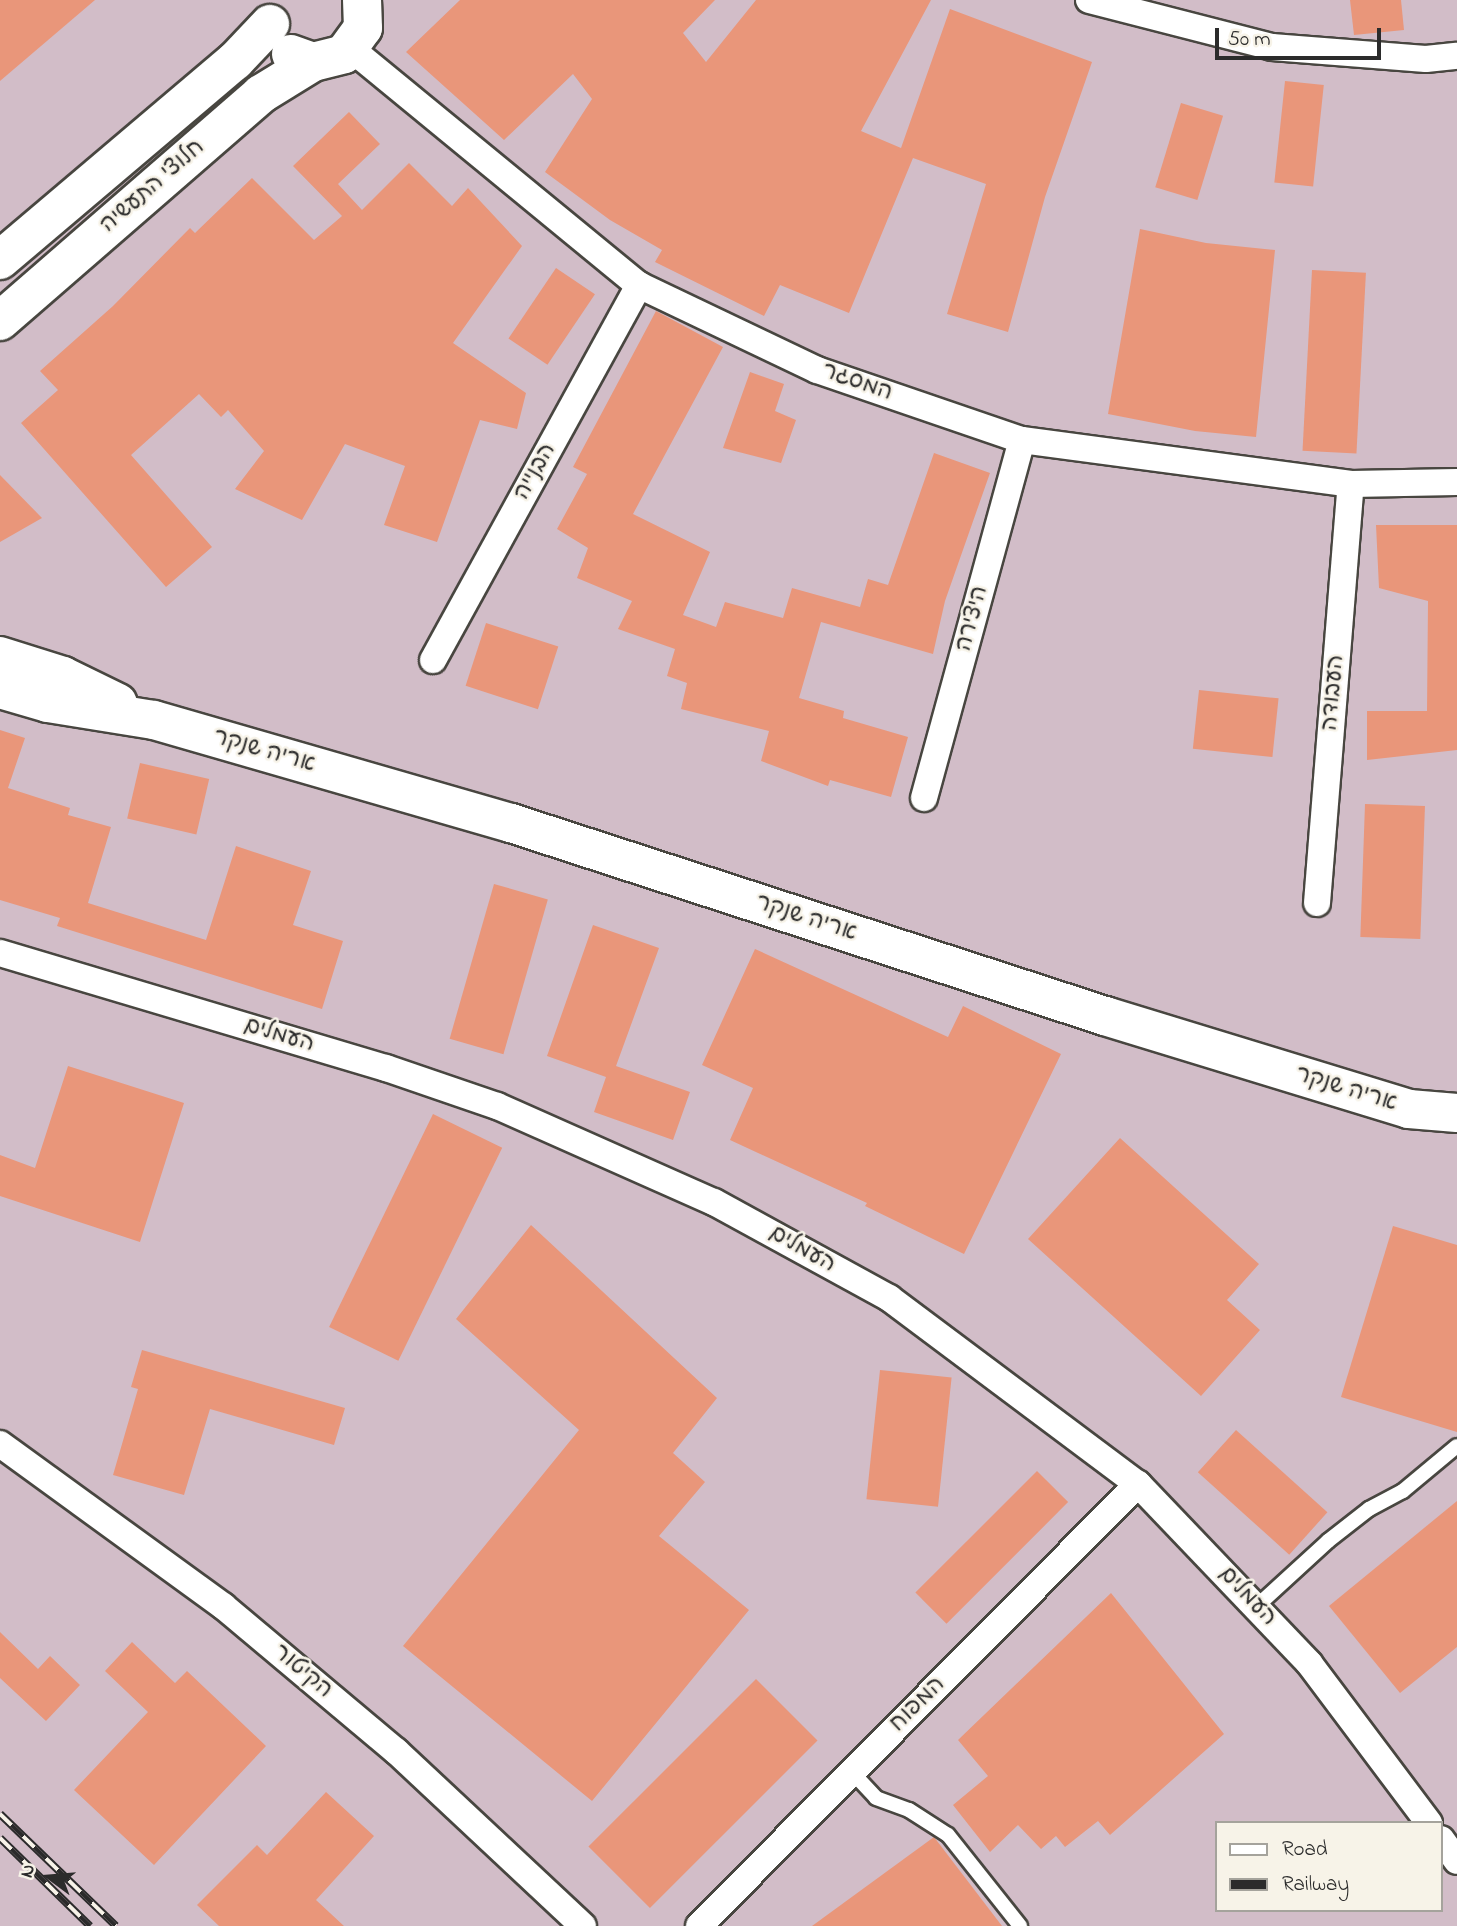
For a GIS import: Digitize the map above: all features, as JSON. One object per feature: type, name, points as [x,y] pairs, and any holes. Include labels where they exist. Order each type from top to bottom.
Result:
[{"type":"street","points":[[1089,0],[1272,47],[1426,59],[1457,56]]},
{"type":"street","points":[[350,48],[363,28],[368,4]]},
{"type":"street","name":"חלוצי התעשיה","points":[[271,12],[285,50],[313,62],[329,61],[350,48]]},
{"type":"street","name":"חלוצי התעשיה","points":[[0,260],[235,61],[271,12]]},
{"type":"street","name":"המסגר","points":[[350,48],[639,285],[817,370],[1022,440],[1351,484],[1457,482]]},
{"type":"street","name":"חלוצי התעשיה","points":[[0,321],[261,94],[313,62]]},
{"type":"street","name":"הבנייה","points":[[433,660],[639,285]]},
{"type":"street","name":"היצירה","points":[[924,798],[1022,440]]},
{"type":"street","name":"העבודה","points":[[1317,903],[1351,484]]},
{"type":"street","name":"אריה שנקר","points":[[0,656],[63,676],[155,720]]},
{"type":"street","name":"אריה שנקר","points":[[0,689],[48,703],[155,720],[512,822],[1241,1058],[1409,1109],[1457,1113]]},
{"type":"street","name":"העמלים","points":[[0,953],[386,1068],[497,1106],[702,1196],[889,1298],[1138,1484],[1309,1663],[1428,1821]]},
{"type":"street","name":"הקיטור","points":[[0,1444],[223,1606],[396,1751],[583,1926]]},
{"type":"street","name":"המפוח","points":[[698,1926],[1138,1484]]},
{"type":"street","points":[[1443,1842],[1457,1861]]},
{"type":"lane","points":[[1256,1607],[1328,1541],[1369,1509],[1403,1491],[1457,1446]]},
{"type":"lane","points":[[852,1772],[876,1798],[909,1810],[948,1835],[1020,1926]]},
{"type":"shaded area","points":[[0,0],[1457,0],[1457,1926],[0,1926]]},
{"type":"building","points":[[0,0],[95,0],[0,81]]},
{"type":"building","points":[[460,0],[715,0],[683,33],[706,62],[756,0],[931,0],[861,131],[901,148],[950,9],[1092,62],[1045,197],[1008,332],[947,314],[986,184],[913,158],[849,313],[780,285],[764,316],[655,262],[662,250],[610,220],[545,172],[592,99],[573,74],[504,140],[406,52]]},
{"type":"building","points":[[1350,0],[1401,0],[1404,30],[1354,35]]},
{"type":"building","points":[[1285,81],[1324,85],[1313,187],[1274,182]]},
{"type":"building","points":[[1181,103],[1223,116],[1197,200],[1155,187]]},
{"type":"building","points":[[349,112],[380,144],[338,184],[362,210],[409,163],[452,206],[468,188],[522,246],[453,343],[526,393],[517,429],[480,420],[437,542],[384,525],[405,466],[345,444],[302,520],[235,489],[264,451],[228,410],[221,417],[199,394],[131,455],[212,547],[166,587],[21,423],[58,390],[40,371],[113,306],[190,228],[195,233],[252,178],[314,240],[342,216],[293,166]]},
{"type":"building","points":[[1140,229],[1206,243],[1275,250],[1256,437],[1195,431],[1108,414]]},
{"type":"building","points":[[556,268],[595,294],[547,365],[508,338]]},
{"type":"building","points":[[1312,270],[1366,273],[1356,454],[1303,451]]},
{"type":"building","points":[[656,311],[723,347],[633,514],[710,552],[683,615],[716,627],[725,602],[783,618],[792,588],[860,607],[868,579],[888,585],[934,453],[990,473],[945,601],[933,654],[821,622],[799,698],[844,711],[843,718],[908,737],[891,797],[830,780],[828,786],[761,761],[769,731],[681,709],[687,683],[667,676],[675,649],[618,629],[632,601],[577,578],[588,548],[557,529],[587,474],[573,467]]},
{"type":"building","points":[[750,372],[784,384],[775,411],[796,420],[781,463],[723,448]]},
{"type":"building","points":[[0,475],[42,518],[0,542]]},
{"type":"building","points":[[1376,525],[1457,525],[1457,750],[1367,760],[1367,711],[1427,711],[1428,601],[1379,588]]},
{"type":"building","points":[[486,623],[558,646],[538,709],[466,686]]},
{"type":"building","points":[[1199,690],[1279,698],[1272,757],[1193,749]]},
{"type":"building","points":[[0,730],[25,738],[8,788],[70,808],[68,815],[111,827],[88,903],[206,940],[236,846],[311,871],[293,925],[343,941],[322,1009],[57,926],[60,918],[0,900]]},
{"type":"building","points":[[140,763],[209,779],[196,835],[127,819]]},
{"type":"building","points":[[1365,804],[1425,806],[1420,939],[1360,937]]},
{"type":"building","points":[[494,884],[548,899],[503,1054],[450,1039]]},
{"type":"building","points":[[593,925],[659,948],[616,1066],[690,1092],[673,1140],[594,1112],[606,1077],[547,1056]]},
{"type":"building","points":[[755,949],[948,1037],[963,1006],[1061,1054],[964,1254],[865,1206],[867,1203],[730,1140],[753,1088],[702,1065]]},
{"type":"building","points":[[68,1066],[184,1103],[140,1242],[0,1196],[0,1155],[35,1168]]},
{"type":"building","points":[[433,1114],[502,1148],[398,1361],[329,1327]]},
{"type":"building","points":[[1120,1138],[1259,1264],[1227,1300],[1260,1330],[1201,1396],[1028,1239]]},
{"type":"building","points":[[531,1225],[717,1398],[673,1453],[705,1482],[659,1536],[749,1610],[592,1801],[403,1646],[579,1430],[456,1319]]},
{"type":"building","points":[[1393,1226],[1457,1245],[1457,1432],[1341,1397]]},
{"type":"building","points":[[142,1350],[345,1408],[334,1445],[210,1409],[184,1495],[113,1475],[138,1389],[131,1387]]},
{"type":"building","points":[[880,1370],[952,1378],[938,1507],[866,1499]]},
{"type":"building","points":[[1236,1430],[1327,1512],[1289,1555],[1198,1472]]},
{"type":"building","points":[[1037,1471],[1068,1502],[946,1624],[915,1593]]},
{"type":"building","points":[[1457,1501],[1457,1647],[1400,1693],[1329,1606]]},
{"type":"building","points":[[1111,1593],[1224,1734],[1110,1835],[1098,1821],[1065,1847],[1056,1836],[1041,1849],[1018,1825],[990,1852],[953,1805],[988,1776],[958,1740]]},
{"type":"building","points":[[0,1632],[38,1669],[50,1656],[80,1685],[46,1721],[0,1678]]},
{"type":"building","points":[[132,1642],[175,1683],[187,1671],[266,1746],[154,1865],[74,1790],[148,1712],[105,1671]]},
{"type":"building","points":[[756,1679],[818,1741],[650,1908],[588,1847]]},
{"type":"building","points":[[326,1792],[374,1836],[316,1900],[344,1926],[219,1926],[197,1905],[257,1845],[267,1855]]},
{"type":"building","points":[[934,1837],[1002,1926],[812,1926]]},
{"type":"railway","points":[[0,1814],[116,1926]]},
{"type":"railway","points":[[0,1838],[90,1926]]}]
